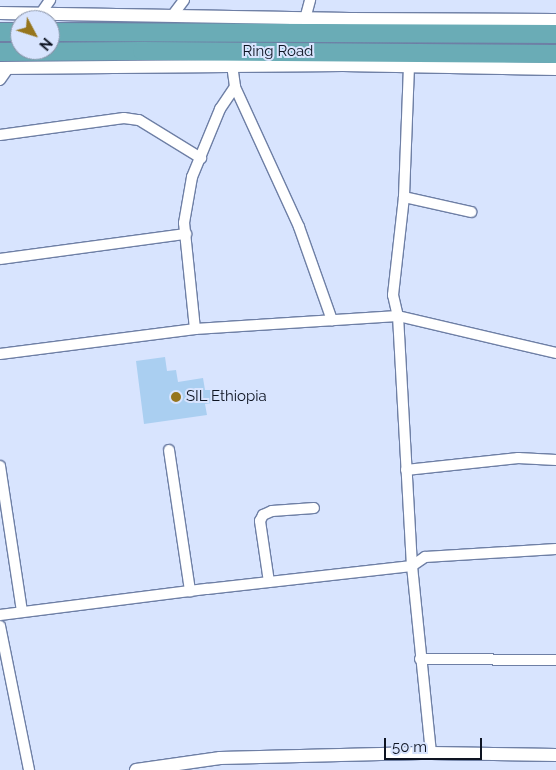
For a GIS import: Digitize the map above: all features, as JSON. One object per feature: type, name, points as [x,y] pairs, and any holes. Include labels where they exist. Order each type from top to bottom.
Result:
[{"type":"highway","name":"Ring Road","points":[[60,32],[556,34]]},
{"type":"highway","name":"Ring Road","points":[[3,62],[152,51],[556,54]]},
{"type":"street","points":[[172,16],[184,0]]},
{"type":"street","points":[[305,19],[310,0]]},
{"type":"street","points":[[60,14],[305,19],[556,20]]},
{"type":"street","points":[[0,80],[3,62],[556,69]]},
{"type":"street","points":[[232,65],[235,87],[299,227],[332,320]]},
{"type":"street","points":[[409,66],[404,197],[393,295],[398,316],[412,566],[431,753]]},
{"type":"street","points":[[195,329],[184,223],[192,177],[220,109],[235,87]]},
{"type":"street","points":[[0,134],[124,118],[139,120],[201,158]]},
{"type":"street","points":[[404,197],[471,212]]},
{"type":"street","points":[[0,259],[186,234]]},
{"type":"street","points":[[0,354],[195,329],[398,316],[556,353]]},
{"type":"street","points":[[169,450],[190,591]]},
{"type":"street","points":[[406,470],[518,458],[556,460]]},
{"type":"street","points":[[0,466],[22,611]]},
{"type":"street","points":[[269,582],[260,521],[263,515],[272,511],[314,508]]},
{"type":"street","points":[[0,615],[412,566],[425,557],[556,549]]},
{"type":"street","points":[[0,626],[29,770]]},
{"type":"street","points":[[420,659],[556,660]]},
{"type":"street","points":[[136,770],[220,758],[431,753],[556,755]]},
{"type":"building","name":"SIL Ethiopia","points":[[165,357],[167,371],[176,370],[178,382],[203,378],[205,390],[210,390],[212,403],[205,404],[207,415],[144,424],[136,361]]},
{"type":"place","name":"SIL Ethiopia","points":[[176,397]]}]
